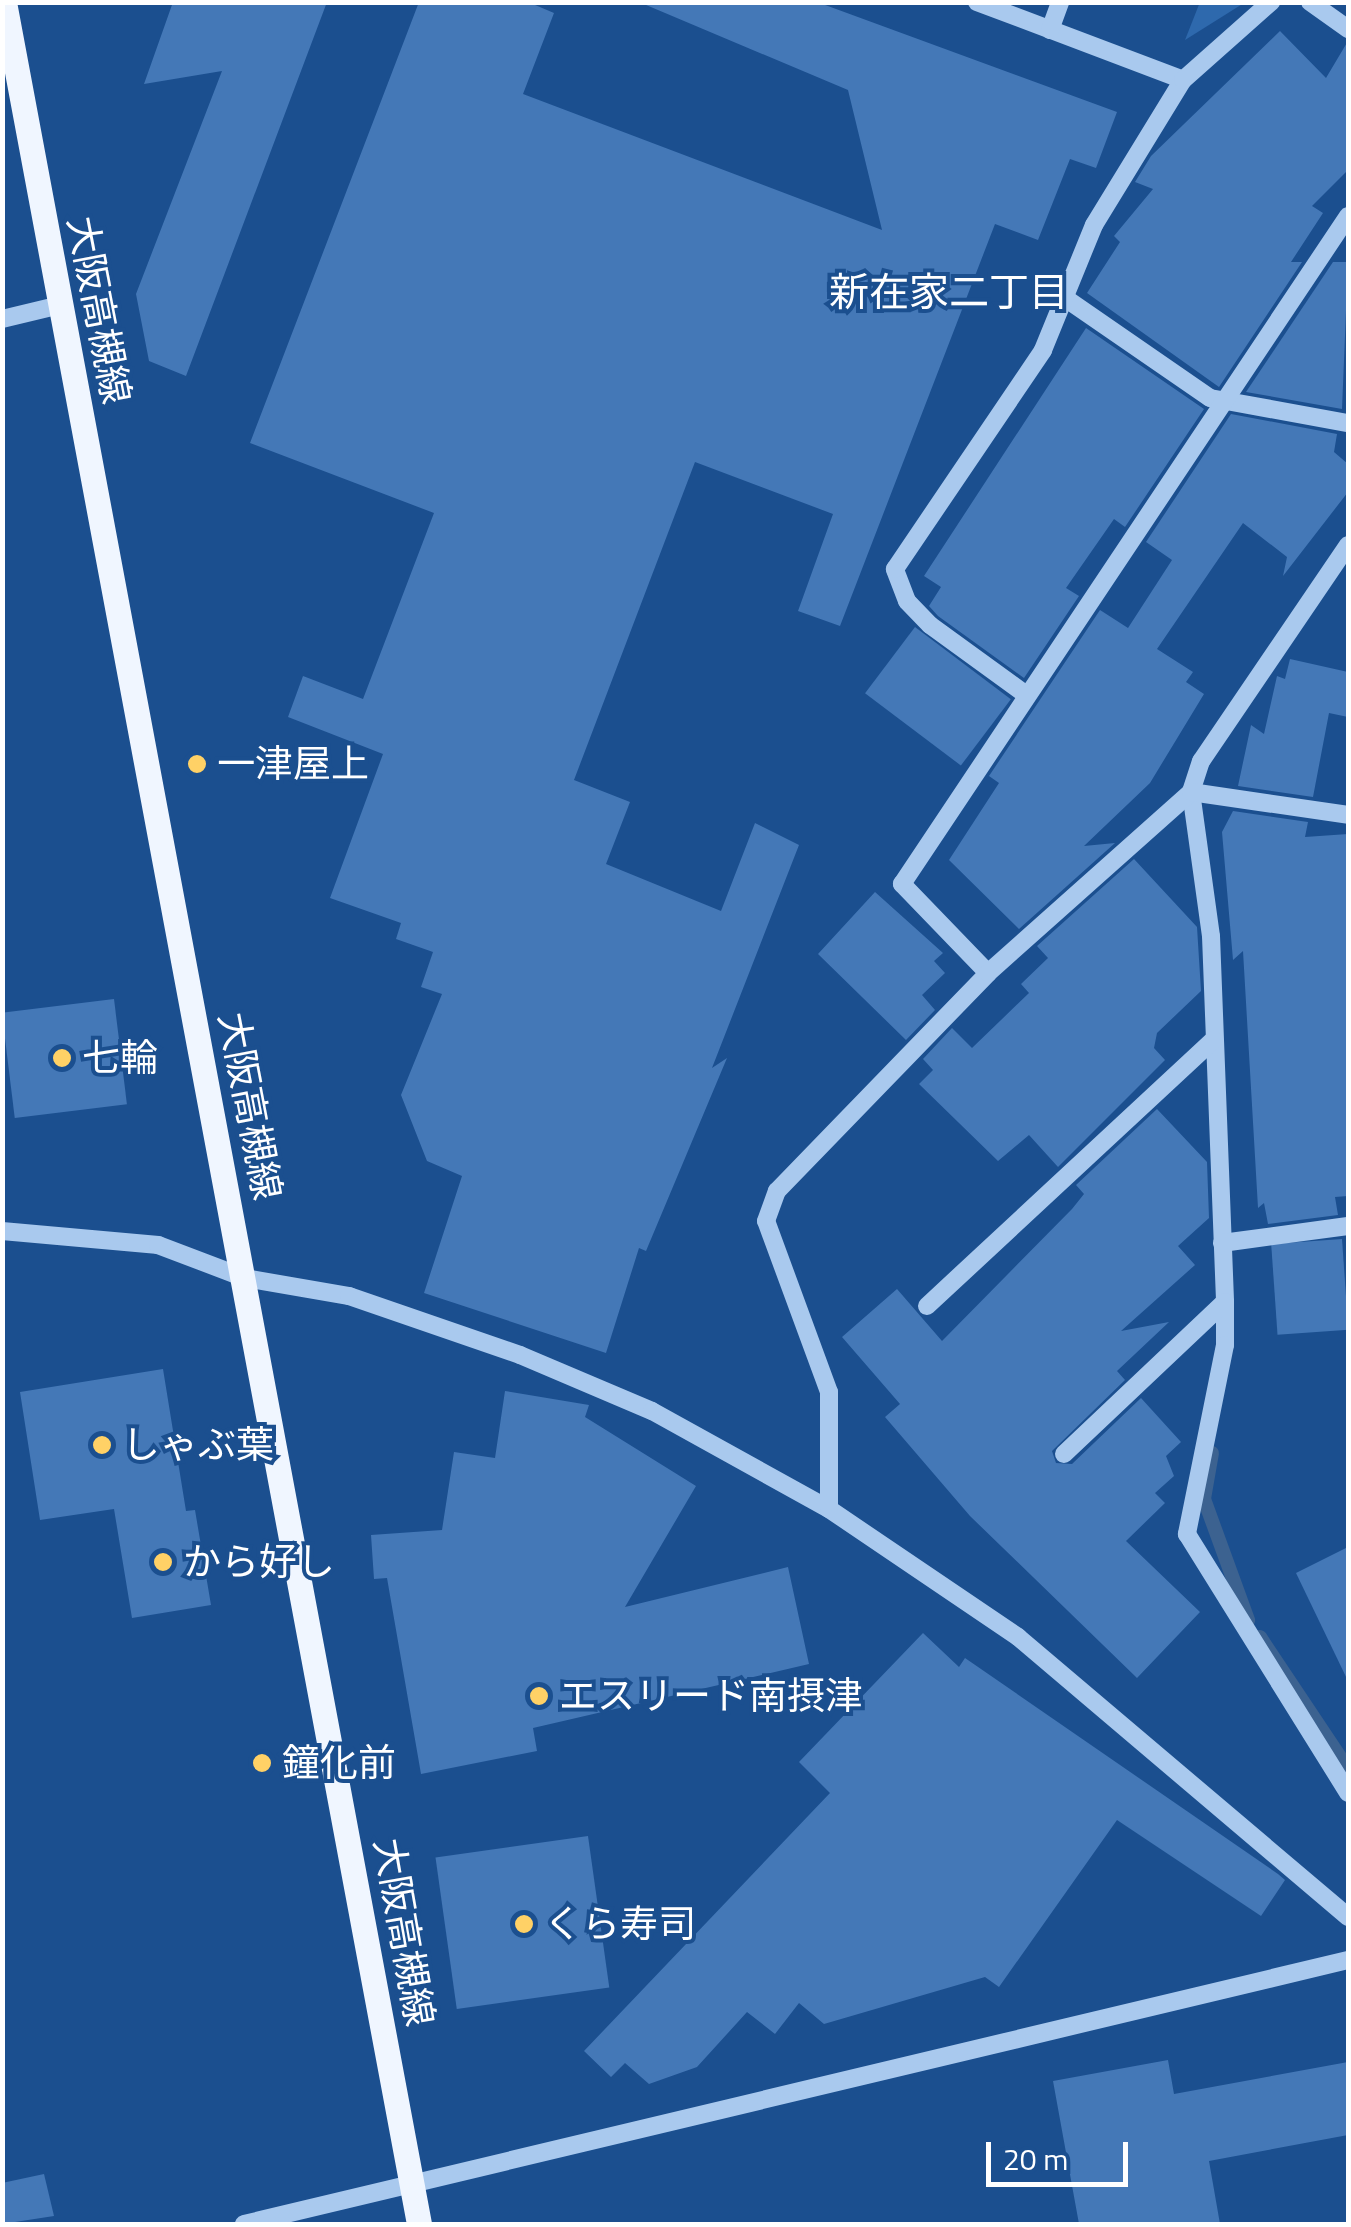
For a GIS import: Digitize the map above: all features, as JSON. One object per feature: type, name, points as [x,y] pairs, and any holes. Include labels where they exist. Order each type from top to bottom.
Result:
[{"type":"main road","name":"大阪高槻線","points":[[4,2],[420,2224]]},
{"type":"street","points":[[977,2],[1183,80]]},
{"type":"street","points":[[1050,30],[1060,2]]},
{"type":"street","points":[[1025,694],[930,625],[907,601],[895,568],[1043,350],[1094,225],[1183,80],[1271,2]]},
{"type":"street","points":[[1310,2],[1348,29]]},
{"type":"street","points":[[988,973],[902,884],[1025,694],[1226,402],[1348,216]]},
{"type":"street","points":[[1066,298],[1226,402],[1348,423]]},
{"type":"street","points":[[2,319],[60,305]]},
{"type":"street","points":[[1348,544],[1201,761],[1191,792],[1211,936],[1225,1302],[1224,1344],[1188,1534],[1348,1794]]},
{"type":"street","points":[[829,1510],[830,1392],[766,1221],[778,1191],[988,973],[1191,792]]},
{"type":"street","points":[[1191,792],[1348,815]]},
{"type":"street","points":[[927,1306],[1213,1040]]},
{"type":"street","points":[[1222,1243],[1348,1226]]},
{"type":"street","points":[[2,1231],[158,1245],[245,1278],[348,1296],[520,1355],[652,1411],[829,1510],[1018,1637],[1348,1917]]},
{"type":"street","points":[[1064,1454],[1225,1302]]},
{"type":"street","points":[[244,2224],[1348,1960]]},
{"type":"shaded area","points":[[1200,2],[1244,2],[1244,3],[1185,40]]},
{"type":"building","points":[[173,2],[327,2],[186,376],[149,361],[136,294],[222,71],[144,84]]},
{"type":"building","points":[[419,2],[528,2],[554,13],[523,94],[882,230],[848,90],[639,2],[817,2],[1117,112],[1096,168],[1070,159],[1038,240],[995,224],[840,626],[798,611],[833,514],[695,462],[574,780],[630,802],[606,864],[721,911],[755,823],[799,845],[712,1068],[727,1058],[646,1251],[639,1248],[606,1353],[424,1293],[462,1176],[427,1161],[401,1095],[442,994],[421,987],[433,952],[396,939],[401,923],[330,898],[383,754],[288,717],[303,676],[363,699],[434,513],[250,443]]},
{"type":"building","points":[[1280,31],[1326,78],[1348,41],[1348,170],[1312,206],[1323,213],[1291,262],[1302,262],[1219,387],[1087,293],[1120,242],[1114,236],[1153,189],[1135,182],[1151,156]]},
{"type":"building","points":[[1333,262],[1348,262],[1342,409],[1246,392]]},
{"type":"building","points":[[1086,328],[1204,409],[1125,527],[1114,519],[1066,588],[1079,596],[1024,678],[938,616],[929,606],[941,587],[924,576]]},
{"type":"building","points":[[1231,414],[1337,434],[1334,452],[1348,464],[1348,492],[1283,576],[1287,557],[1243,523],[1157,649],[1193,672],[1186,682],[1204,694],[1150,783],[1084,846],[1115,843],[1019,929],[949,860],[999,783],[989,776],[1100,610],[1128,628],[1172,560],[1146,542]]},
{"type":"building","points":[[915,627],[1011,699],[961,766],[865,693]]},
{"type":"building","points":[[1290,659],[1348,672],[1348,717],[1329,713],[1313,797],[1238,786],[1251,725],[1264,734],[1277,676],[1285,679]]},
{"type":"building","points":[[1233,811],[1308,822],[1305,837],[1348,834],[1348,1196],[1335,1197],[1338,1215],[1268,1224],[1264,1203],[1258,1208],[1243,951],[1233,960],[1222,832]]},
{"type":"building","points":[[1134,859],[1197,927],[1201,991],[1157,1033],[1154,1048],[1165,1060],[1058,1167],[1029,1135],[998,1161],[919,1084],[933,1070],[923,1059],[952,1028],[972,1048],[1029,993],[1021,984],[1048,958],[1037,946]]},
{"type":"building","points":[[875,892],[943,953],[934,961],[945,973],[922,995],[935,1010],[906,1040],[818,954]]},
{"type":"building","name":"七輪","points":[[114,999],[127,1104],[15,1118],[2,1013]]},
{"type":"building","points":[[1157,1109],[1207,1162],[1209,1218],[1178,1246],[1195,1265],[1121,1331],[1169,1322],[1117,1371],[1125,1380],[1052,1451],[1056,1463],[1072,1464],[1141,1398],[1181,1442],[1166,1456],[1174,1476],[1155,1493],[1165,1503],[1126,1541],[1200,1612],[1137,1678],[970,1516],[885,1417],[900,1404],[842,1337],[897,1289],[942,1341],[1072,1209],[1084,1194],[1076,1185]]},
{"type":"building","points":[[1342,1239],[1348,1330],[1278,1335],[1271,1244]]},
{"type":"building","name":"しゃぶ葉","points":[[163,1369],[186,1511],[195,1510],[211,1605],[132,1618],[114,1509],[40,1520],[20,1392]]},
{"type":"building","points":[[505,1391],[589,1405],[585,1417],[696,1486],[625,1607],[788,1567],[809,1664],[533,1728],[537,1751],[421,1774],[387,1578],[374,1579],[371,1535],[442,1530],[454,1452],[495,1458]]},
{"type":"building","points":[[1348,1547],[1348,1681],[1296,1573]]},
{"type":"building","points":[[923,1633],[959,1667],[965,1658],[1278,1874],[1285,1880],[1261,1916],[1117,1820],[999,1987],[985,1977],[824,2024],[799,2003],[775,2034],[747,2012],[697,2067],[649,2084],[625,2063],[611,2077],[584,2051],[830,1793],[799,1762]]},
{"type":"building","name":"くら寿司","points":[[588,1836],[609,1988],[457,2009],[435,1857]]},
{"type":"building","points":[[1168,2060],[1174,2094],[1348,2062],[1348,2135],[1209,2161],[1220,2224],[1079,2224],[1053,2081]]},
{"type":"building","points":[[44,2174],[54,2216],[2,2224],[2,2183]]},
{"type":"waterway","points":[[1212,1453],[1204,1499],[1248,1620]]},
{"type":"waterway","points":[[1260,1637],[1348,1769]]},
{"type":"place","name":"一津屋上","points":[[197,764]]},
{"type":"place","name":"七輪","points":[[62,1058]]},
{"type":"place","name":"しゃぶ葉","points":[[102,1445]]},
{"type":"place","name":"から好し","points":[[163,1562]]},
{"type":"place","name":"エスリード南摂津","points":[[539,1696]]},
{"type":"place","name":"鐘化前","points":[[262,1763]]},
{"type":"place","name":"くら寿司","points":[[524,1924]]},
{"type":"district","name":"新在家二丁目","points":[[949,292]]}]
